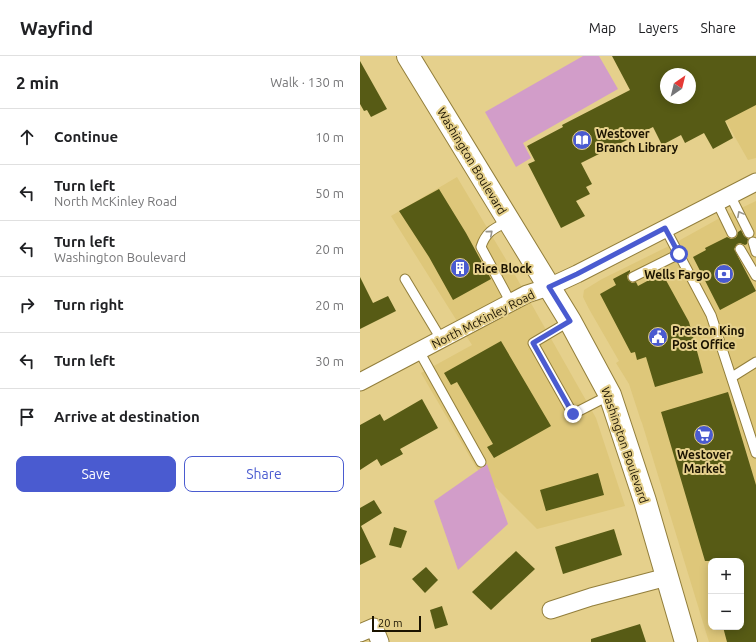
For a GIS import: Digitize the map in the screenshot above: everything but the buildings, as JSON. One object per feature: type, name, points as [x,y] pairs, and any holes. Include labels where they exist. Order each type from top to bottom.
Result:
[{"type":"main road","name":"Washington Boulevard","points":[[408,56],[570,321],[610,395],[645,501],[686,642]]},
{"type":"street","name":"North McKinley Road","points":[[360,382],[527,294],[549,287],[577,274],[756,182]]},
{"type":"street","points":[[551,610],[591,597],[667,577]]},
{"type":"lane","points":[[724,198],[732,233]]},
{"type":"lane","points":[[724,198],[751,238],[756,252]]},
{"type":"lane","points":[[509,221],[492,230],[484,238],[481,247],[511,303]]},
{"type":"lane","points":[[665,228],[711,315],[756,454]]},
{"type":"lane","points":[[740,248],[756,276]]},
{"type":"lane","points":[[633,277],[679,254]]},
{"type":"lane","points":[[404,279],[441,339]]},
{"type":"lane","points":[[570,321],[533,343],[573,414],[610,395]]},
{"type":"lane","points":[[419,351],[481,462]]},
{"type":"lane","points":[[732,377],[756,362]]},
{"type":"shaded area","points":[[583,56],[599,56],[618,89],[523,143],[531,158],[516,167],[485,112]]},
{"type":"shaded area","points":[[689,56],[756,56],[756,158],[748,160]]},
{"type":"shaded area","points":[[457,177],[511,268],[596,418],[625,506],[537,529],[477,469],[421,373],[472,345],[391,216]]},
{"type":"shaded area","points":[[756,201],[756,642],[709,642],[629,384],[616,363],[619,361],[583,297],[584,290],[602,279],[673,244],[718,219]]},
{"type":"shaded area","points":[[487,464],[508,524],[458,570],[434,501]]},
{"type":"place","name":"Westover Branch Library","points":[[582,140]]},
{"type":"place","name":"Rice Block","points":[[460,268]]},
{"type":"place","name":"Wells Fargo","points":[[724,274]]},
{"type":"place","name":"Preston King Post Office","points":[[658,337]]},
{"type":"place","name":"Westover Market","points":[[704,435]]},
{"type":"route","points":[[573,414],[533,343],[570,321],[549,287],[665,228],[679,254]]}]
